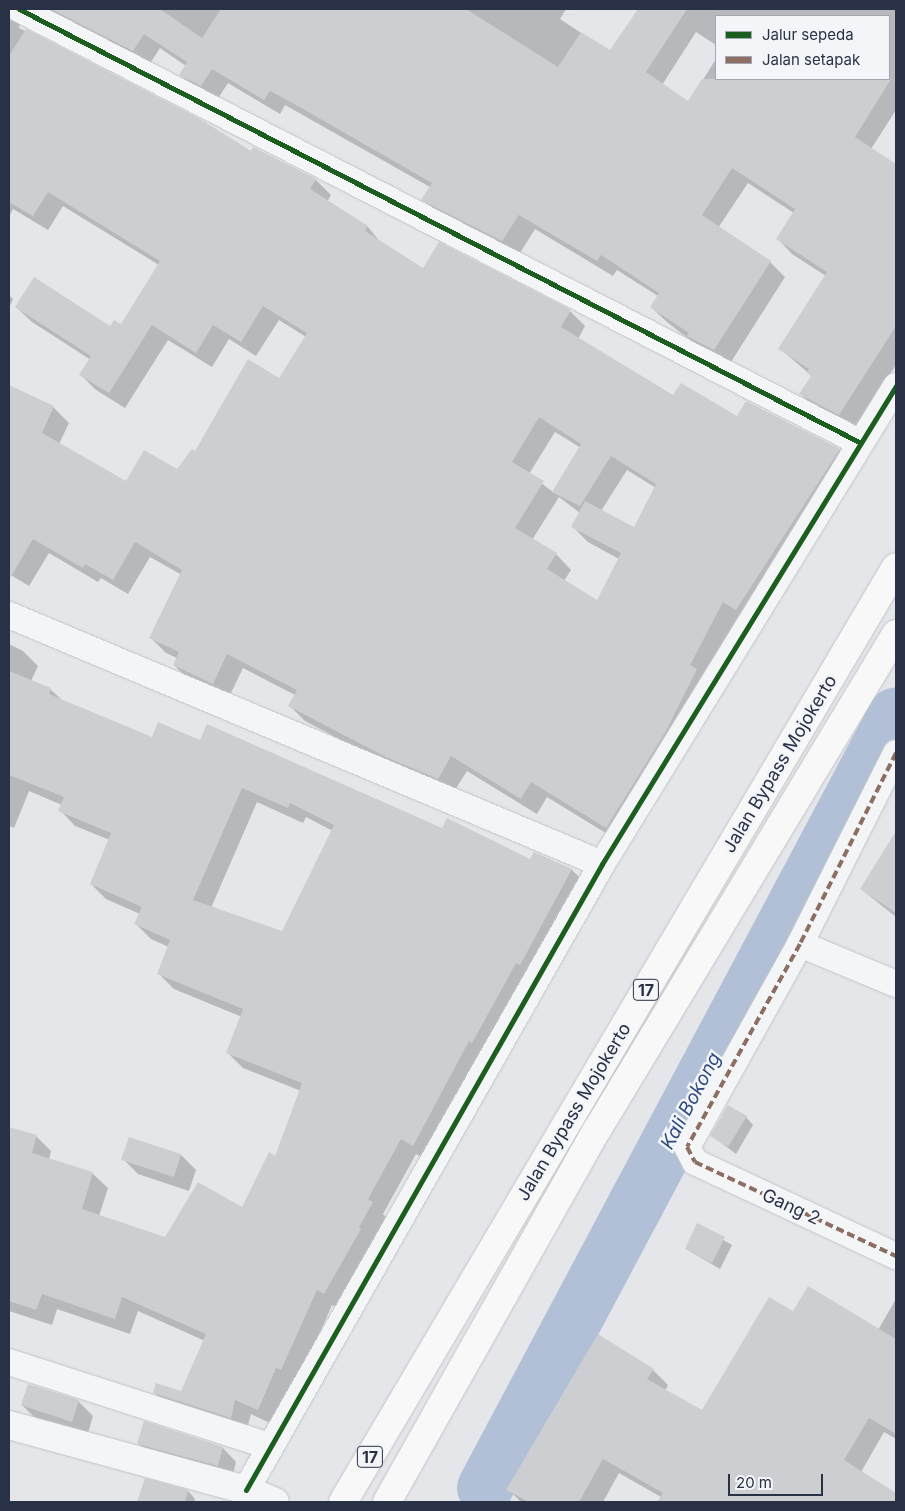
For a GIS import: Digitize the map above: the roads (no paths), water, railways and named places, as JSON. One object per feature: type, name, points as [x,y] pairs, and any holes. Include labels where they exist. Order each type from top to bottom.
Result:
[{"type":"highway","name":"Jalan Bypass Mojokerto","points":[[344,1502],[896,567]]},
{"type":"highway","name":"Jalan Bypass Mojokerto","points":[[387,1502],[597,1130],[896,634]]},
{"type":"street","points":[[19,9],[861,443]]},
{"type":"street","points":[[246,1490],[269,1446],[602,864],[896,386]]},
{"type":"street","points":[[9,615],[602,864]]},
{"type":"street","points":[[896,753],[800,944],[896,984]]},
{"type":"street","name":"Gang 2","points":[[800,944],[690,1138],[689,1155],[694,1162],[896,1256]]},
{"type":"street","points":[[9,1362],[269,1446]]},
{"type":"street","points":[[9,1425],[246,1490],[276,1502]]},
{"type":"waterway","name":"Kali Bokong","points":[[485,1488],[896,715]]}]
